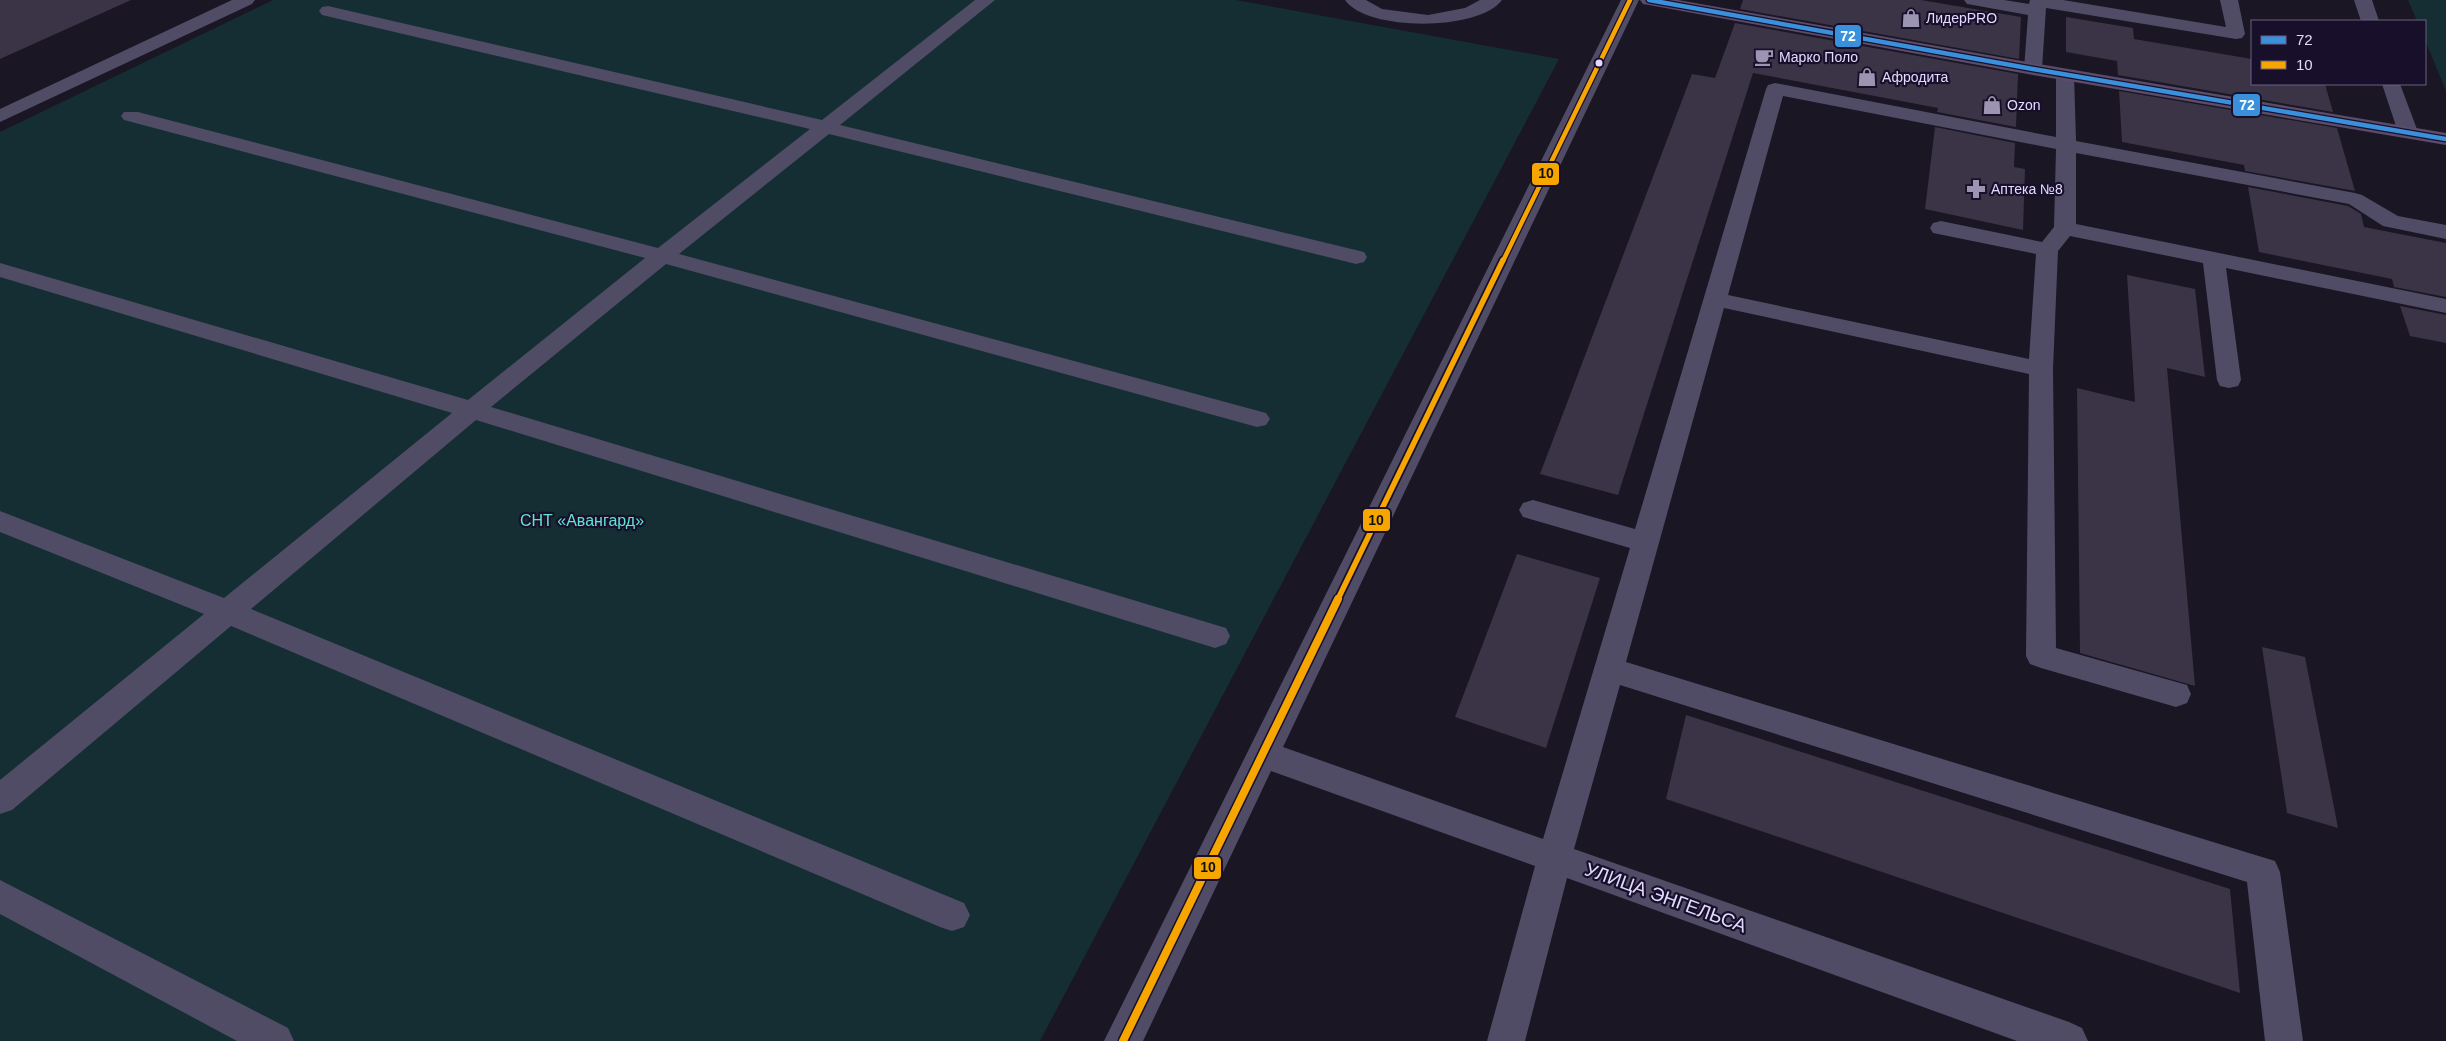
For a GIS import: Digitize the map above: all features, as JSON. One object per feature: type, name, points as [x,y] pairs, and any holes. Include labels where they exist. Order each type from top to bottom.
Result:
[{"type":"main road","points":[[1649,0],[2032,69],[2446,139]]},
{"type":"street","points":[[0,116],[246,0]]},
{"type":"street","points":[[0,800],[472,410],[986,0]]},
{"type":"street","points":[[1354,0],[1378,14],[1428,20],[1470,12],[1493,0]]},
{"type":"street","points":[[1123,1041],[1630,0]]},
{"type":"street","points":[[1974,0],[2038,11]]},
{"type":"street","points":[[2032,69],[2038,1],[2236,34],[2229,0]]},
{"type":"street","points":[[2363,0],[2370,20]]},
{"type":"street","points":[[328,11],[825,127],[1356,257]]},
{"type":"street","points":[[2232,20],[2251,24]]},
{"type":"street","points":[[2065,74],[2065,228],[2047,250],[2041,369],[2041,656],[2176,694]]},
{"type":"street","points":[[2391,85],[2408,132]]},
{"type":"street","points":[[1506,1041],[1555,857],[1776,89],[2355,200],[2391,221],[2446,232]]},
{"type":"street","points":[[131,116],[663,256],[1257,419]]},
{"type":"street","points":[[1941,228],[2047,250]]},
{"type":"street","points":[[2065,228],[2446,306]]},
{"type":"street","points":[[2214,259],[2229,380]]},
{"type":"street","points":[[0,270],[472,410],[1215,636]]},
{"type":"street","points":[[1716,299],[2041,369]]},
{"type":"street","points":[[1533,510],[1645,542]]},
{"type":"street","points":[[0,522],[228,612],[952,915]]},
{"type":"street","points":[[1609,670],[2263,872],[2284,1041]]},
{"type":"street","name":"УЛИЦА ЭНГЕЛЬСА","points":[[1263,754],[2069,1041]]},
{"type":"street","points":[[0,896],[275,1041]]},
{"type":"green space","name":"СНТ «Авангард»","points":[[273,0],[1236,0],[1559,59],[1040,1041],[0,1041],[0,132]]},
{"type":"green space","points":[[2408,0],[2446,0],[2446,91],[2426,42],[2426,20],[2417,20]]},
{"type":"building","points":[[0,0],[131,0],[0,59]]},
{"type":"building","points":[[1743,0],[1921,0],[2021,17],[2019,59],[1740,9]]},
{"type":"building","points":[[2066,17],[2133,28],[2134,39],[2251,59],[2251,85],[2325,85],[2333,112],[2118,75],[2117,61],[2066,52]]},
{"type":"building","points":[[1735,23],[2018,74],[2016,127],[1937,112],[1938,108],[1753,73],[1618,495],[1540,474],[1692,74],[1715,78]]},
{"type":"building","points":[[2119,91],[2337,128],[2355,191],[2245,171],[2244,165],[2122,142]]},
{"type":"building","name":"Аптека №8","points":[[1935,127],[2015,143],[2014,167],[2025,169],[2023,230],[1925,209]]},
{"type":"building","points":[[2248,187],[2348,206],[2361,214],[2364,227],[2446,243],[2446,297],[2394,287],[2392,279],[2259,252]]},
{"type":"building","points":[[2127,275],[2195,289],[2205,377],[2167,368],[2195,686],[2080,653],[2077,388],[2135,402]]},
{"type":"building","points":[[2400,306],[2446,315],[2446,343],[2410,336]]},
{"type":"building","points":[[1517,554],[1600,578],[1546,748],[1455,717]]},
{"type":"building","points":[[2262,647],[2305,657],[2338,828],[2287,813]]},
{"type":"building","points":[[1686,715],[2230,889],[2240,993],[1666,799]]},
{"type":"transit line","name":"10","points":[[1123,1041],[1630,0]]},
{"type":"transit line","name":"72","points":[[1649,0],[2033,69],[2446,139]]},
{"type":"place","name":"ЛидерPRO","points":[[1911,18]]},
{"type":"place","name":"Марко Поло","points":[[1764,57]]},
{"type":"place","name":"Афродита","points":[[1867,77]]},
{"type":"place","name":"Ozon","points":[[1992,105]]},
{"type":"place","name":"Аптека №8","points":[[1976,189]]}]
